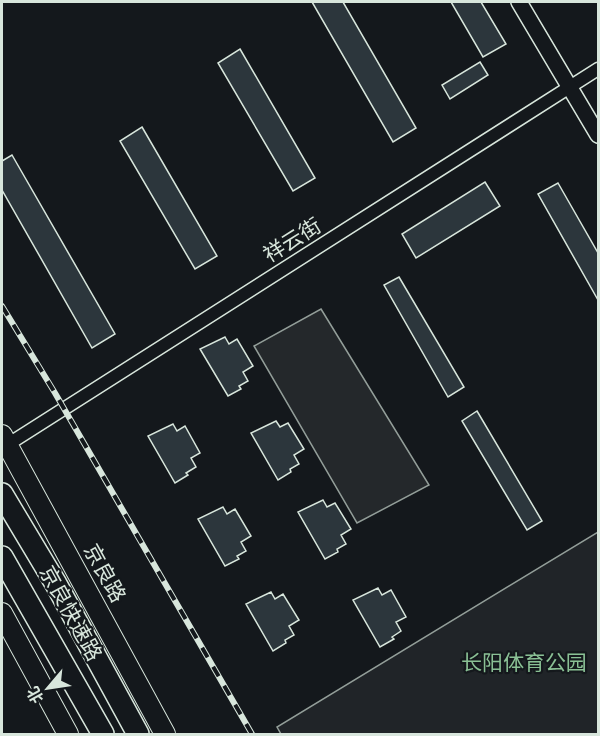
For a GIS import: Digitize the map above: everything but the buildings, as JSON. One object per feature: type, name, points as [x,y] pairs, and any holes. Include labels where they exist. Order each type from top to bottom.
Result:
[{"type":"highway","name":"京良快速路","points":[[2,494],[56,584],[138,735]]},
{"type":"highway","name":"京良快速路","points":[[2,557],[103,735]]},
{"type":"main road","name":"京良路","points":[[4,440],[165,735]]},
{"type":"main road","points":[[2,613],[68,735]]},
{"type":"street","points":[[519,2],[598,135]]},
{"type":"street","name":"祥云街","points":[[4,440],[598,69]]},
{"type":"green space","name":"长阳体育公园","points":[[598,532],[598,734],[281,734],[277,727]]},
{"type":"shaded area","points":[[321,309],[429,485],[357,523],[254,346]]},
{"type":"railway","points":[[2,306],[55,393],[252,734]]}]
